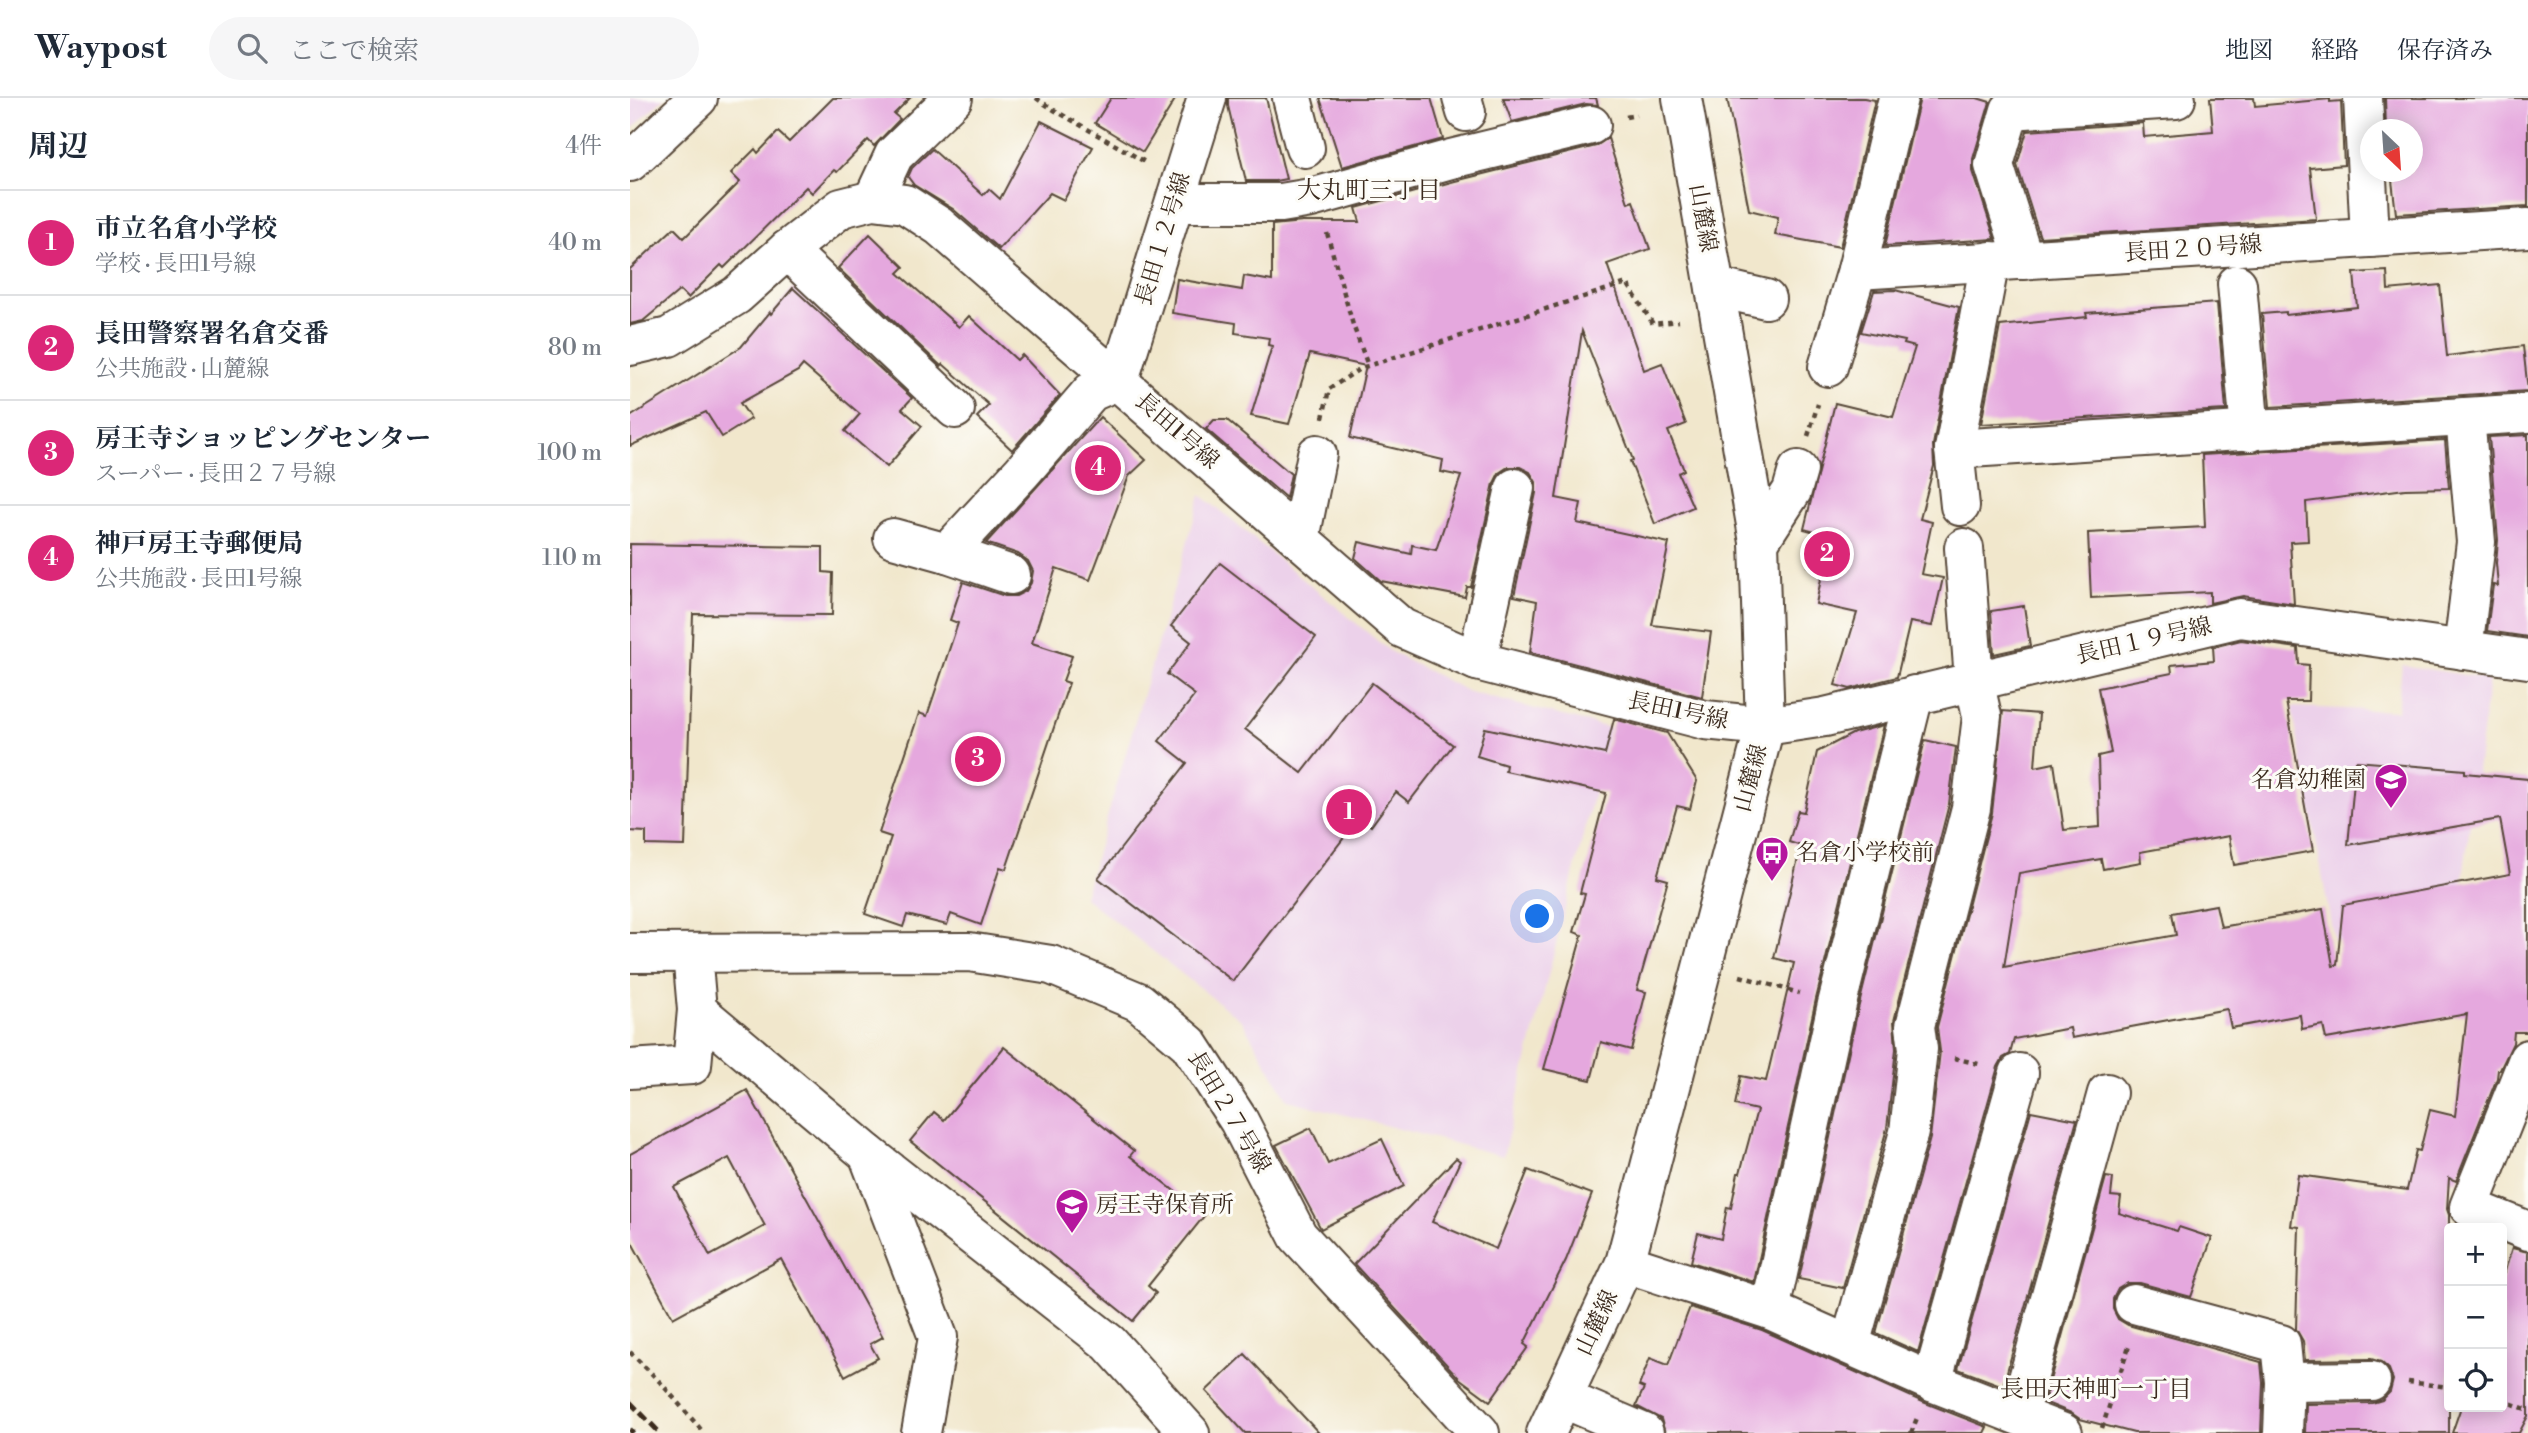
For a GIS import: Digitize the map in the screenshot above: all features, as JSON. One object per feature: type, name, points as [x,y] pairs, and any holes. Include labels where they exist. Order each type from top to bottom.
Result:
[{"type":"street","points":[[630,162],[698,98]]},
{"type":"street","points":[[873,200],[894,155],[953,98]]},
{"type":"street","name":"長田１２号線","points":[[1119,380],[1208,98]]},
{"type":"street","points":[[1292,98],[1305,148]]},
{"type":"street","name":"山麓線","points":[[1546,1433],[1625,1263],[1765,726],[1759,542],[1682,98]]},
{"type":"street","points":[[1828,367],[1857,270],[1899,98]]},
{"type":"street","points":[[2363,98],[2370,238]]},
{"type":"street","points":[[1960,506],[1954,449],[2007,261],[1994,165],[2010,110],[2176,99]]},
{"type":"street","points":[[1178,192],[1281,203],[1311,198],[1451,159],[1591,125]]},
{"type":"street","name":"長田1号線","points":[[630,346],[668,337],[737,295],[787,250],[841,208],[873,200],[905,204],[939,226],[1402,628],[1476,661],[1704,720],[1765,726]]},
{"type":"street","name":"長田２０号線","points":[[1857,270],[2528,228]]},
{"type":"street","points":[[787,250],[955,409]]},
{"type":"street","points":[[2237,284],[2250,432]]},
{"type":"street","points":[[1715,286],[1766,299]]},
{"type":"street","points":[[947,553],[1023,472],[1091,392],[1119,380]]},
{"type":"street","points":[[1954,449],[2528,413]]},
{"type":"street","points":[[2463,650],[2476,542],[2465,417]]},
{"type":"street","points":[[1300,539],[1317,454]]},
{"type":"street","points":[[1759,542],[1792,491],[1798,470]]},
{"type":"street","points":[[1476,661],[1515,488]]},
{"type":"street","points":[[893,538],[1012,575]]},
{"type":"street","points":[[1850,1345],[1909,1132],[1918,1049],[1915,1026],[1970,808],[1982,716],[1973,680],[1964,548]]},
{"type":"street","name":"長田１９号線","points":[[1765,726],[1825,718],[1973,680],[2240,618],[2528,659]]},
{"type":"street","points":[[1770,1310],[1837,1004],[1914,695]]},
{"type":"street","name":"長田２７号線","points":[[630,953],[969,952],[1051,965],[1139,1002],[1189,1044],[1239,1121],[1298,1236],[1480,1433]]},
{"type":"street","points":[[630,1069],[692,1065],[697,1010],[692,953]]},
{"type":"street","points":[[697,1010],[868,1154],[1109,1343],[1190,1433]]},
{"type":"street","points":[[2528,1059],[2469,1207],[2528,1231]]},
{"type":"street","points":[[1932,1382],[2019,1073]]},
{"type":"street","points":[[2018,1415],[2107,1093]]},
{"type":"street","points":[[868,1154],[938,1337],[920,1433]]},
{"type":"street","points":[[1625,1263],[1770,1310],[1932,1382],[2063,1433]]},
{"type":"street","points":[[2138,1305],[2281,1344],[2285,1382],[2283,1433]]},
{"type":"street","points":[[2285,1382],[2387,1381]]},
{"type":"street","points":[[1562,1398],[1644,1433]]},
{"type":"path","points":[[1037,98],[1178,192]]},
{"type":"path","points":[[1329,239],[1353,325],[1368,366]]},
{"type":"path","points":[[1317,454],[1329,388],[1368,366],[1627,283],[1653,324],[1679,321]]},
{"type":"path","points":[[1798,470],[1828,367]]},
{"type":"path","points":[[1702,965],[1837,1004]]},
{"type":"path","points":[[2101,1433],[2138,1305]]},
{"type":"path","points":[[630,1352],[704,1433]]},
{"type":"path","points":[[2387,1381],[2444,1387]]},
{"type":"path","points":[[2507,1402],[2528,1410]]},
{"type":"shaded area","points":[[630,98],[664,98],[630,131]]},
{"type":"shaded area","points":[[1201,495],[1391,652],[1469,692],[1610,728],[1503,1156],[1288,1100],[1242,1021],[1084,897]]},
{"type":"shaded area","name":"名倉幼稚園","points":[[2402,665],[2489,679],[2459,909],[2334,941],[2292,707],[2397,711]]},
{"type":"building","points":[[833,98],[910,98],[894,114],[900,119],[874,146],[868,140],[812,193],[806,187],[724,268],[721,265],[688,298],[680,290],[643,321],[630,324],[630,269],[674,228],[684,238],[740,182],[731,173],[755,149],[758,153],[778,132],[789,142]]},
{"type":"building","points":[[1111,98],[1176,98],[1143,152],[1095,123]]},
{"type":"building","points":[[1228,98],[1266,98],[1286,179],[1246,181]]},
{"type":"building","points":[[1320,98],[1431,98],[1443,139],[1342,167]]},
{"type":"building","points":[[1503,98],[1596,98],[1598,105],[1586,104],[1512,122]]},
{"type":"building","points":[[1727,98],[1875,100],[1840,247],[1775,235],[1778,217],[1749,210]]},
{"type":"building","points":[[1920,98],[1977,98],[1990,102],[1973,159],[1973,171],[1995,239],[1885,246]]},
{"type":"building","points":[[2210,98],[2254,98],[2255,106],[2330,99],[2330,102],[2341,101],[2344,165],[2310,168],[2316,219],[2040,237],[2017,165],[2027,131],[2143,123],[2144,137],[2213,131]]},
{"type":"building","points":[[2385,98],[2528,98],[2528,206],[2396,214],[2392,182],[2423,182],[2423,119],[2386,119]]},
{"type":"building","points":[[1041,121],[1093,147],[1064,200],[1050,193],[999,249],[953,209],[914,185],[908,177],[912,168],[932,149],[983,195],[989,189],[1000,199]]},
{"type":"building","points":[[1608,138],[1628,203],[1633,201],[1650,249],[1607,264],[1644,370],[1662,363],[1686,424],[1668,431],[1684,470],[1678,473],[1693,507],[1655,524],[1582,331],[1556,498],[1581,503],[1577,523],[1669,543],[1652,625],[1711,632],[1702,697],[1530,652],[1537,601],[1514,596],[1536,482],[1530,472],[1520,467],[1508,467],[1499,473],[1494,483],[1471,587],[1467,587],[1465,597],[1381,581],[1355,558],[1359,542],[1411,554],[1412,545],[1436,550],[1461,476],[1441,472],[1443,460],[1350,438],[1366,366],[1310,354],[1289,424],[1251,416],[1272,346],[1268,345],[1269,338],[1235,333],[1236,323],[1172,313],[1177,279],[1242,290],[1244,276],[1272,281],[1272,225],[1360,222],[1356,208],[1596,146]]},
{"type":"building","points":[[870,234],[904,267],[898,273],[959,327],[969,316],[1017,360],[1022,355],[1060,395],[1012,450],[977,417],[989,405],[943,364],[941,366],[838,268]]},
{"type":"building","points":[[2387,271],[2388,290],[2440,285],[2447,356],[2523,346],[2528,391],[2270,407],[2262,314],[2286,312],[2286,315],[2357,307],[2354,273]]},
{"type":"building","points":[[793,288],[912,398],[902,409],[922,426],[887,467],[845,431],[860,414],[803,365],[798,371],[740,403],[751,419],[722,437],[706,412],[630,446],[630,417],[741,347]]},
{"type":"building","points":[[1895,290],[1959,307],[1933,445],[1934,466],[1920,519],[1932,522],[1921,574],[1943,578],[1932,626],[1910,622],[1897,677],[1850,689],[1835,685],[1857,613],[1816,604],[1823,569],[1808,566],[1815,532],[1804,529],[1835,403],[1893,417],[1915,347],[1904,344],[1905,341],[1861,332],[1874,291]]},
{"type":"building","points":[[2217,303],[2226,410],[1981,424],[2000,326],[2087,317],[2086,313]]},
{"type":"building","points":[[1100,417],[1146,460],[1129,476],[1090,580],[1056,568],[1032,643],[1072,656],[1063,681],[1069,683],[1006,869],[1000,867],[981,925],[951,914],[947,925],[907,915],[903,927],[865,914],[891,837],[879,833],[919,713],[927,716],[958,623],[950,620],[963,582],[1005,596],[1016,596],[1026,591],[1033,571],[1028,561],[1018,554],[986,543]]},
{"type":"building","points":[[1214,420],[1227,420],[1291,474],[1286,498],[1206,429]]},
{"type":"building","points":[[2528,435],[2528,637],[2487,631],[2493,585],[2498,586],[2498,540],[2489,437]]},
{"type":"building","points":[[2445,440],[2449,488],[2405,489],[2306,502],[2308,541],[2290,542],[2294,604],[2243,596],[2210,603],[2210,592],[2091,598],[2088,533],[2205,527],[2202,455]]},
{"type":"building","points":[[630,544],[823,547],[823,572],[833,573],[832,615],[693,614],[685,846],[646,845],[646,832],[630,831]]},
{"type":"building","points":[[1220,563],[1316,637],[1245,729],[1302,773],[1372,683],[1453,745],[1409,802],[1396,792],[1371,826],[1360,817],[1233,981],[1098,878],[1187,763],[1159,741],[1195,695],[1167,674],[1191,642],[1171,626]]},
{"type":"building","points":[[2024,606],[2030,646],[1994,654],[1991,611]]},
{"type":"building","points":[[2241,640],[2298,648],[2299,664],[2309,665],[2308,701],[2286,701],[2313,851],[2234,865],[2229,836],[2140,852],[2141,862],[2103,869],[2101,859],[2019,873],[2004,967],[2176,935],[2172,913],[2216,905],[2221,927],[2323,909],[2333,966],[2337,965],[2343,905],[2510,874],[2500,819],[2348,845],[2356,761],[2465,770],[2465,773],[2528,779],[2528,1032],[2514,1032],[2513,1043],[2498,1070],[2456,1181],[2449,1178],[2449,1223],[2444,1223],[2444,1412],[2449,1412],[2449,1433],[2305,1433],[2306,1404],[2372,1403],[2382,1400],[2390,1392],[2393,1380],[2389,1369],[2381,1362],[2371,1359],[2305,1360],[2303,1341],[2296,1329],[2299,1227],[2291,1226],[2298,1175],[2407,1190],[2416,1150],[2420,1151],[2430,1110],[2455,1116],[2467,1014],[2326,1039],[2323,1025],[2302,1029],[2300,1015],[2231,1028],[2227,1009],[2072,1038],[2070,1028],[2014,1039],[2010,1054],[2003,1058],[1998,1067],[1918,1352],[1876,1333],[1930,1138],[1940,1051],[1937,1027],[1992,813],[2003,711],[2039,714],[2035,767],[2054,763],[2064,830],[2100,827],[2098,756],[2111,753],[2098,688],[2172,673],[2171,665],[2214,661],[2213,647]]},
{"type":"building","points":[[1614,719],[1667,733],[1697,781],[1690,809],[1677,806],[1657,877],[1668,880],[1637,990],[1646,992],[1631,1050],[1601,1042],[1591,1080],[1544,1069],[1582,935],[1574,932],[1585,894],[1580,893],[1606,793],[1505,771],[1506,765],[1477,756],[1485,728],[1605,754]]},
{"type":"building","points":[[1884,725],[1816,999],[1754,1282],[1691,1262],[1698,1233],[1721,1239],[1727,1207],[1731,1208],[1738,1173],[1757,1110],[1735,1105],[1741,1076],[1766,1081],[1794,963],[1774,958],[1801,846],[1789,842],[1798,811],[1804,812],[1817,752],[1854,733]]},
{"type":"building","points":[[1925,740],[1956,747],[1949,804],[1894,1021],[1896,1049],[1887,1128],[1843,1288],[1799,1279],[1858,1009]]},
{"type":"building","points":[[1004,1047],[1134,1151],[1130,1156],[1205,1215],[1148,1286],[1156,1293],[1133,1321],[910,1141],[934,1112],[944,1120]]},
{"type":"building","points":[[747,1090],[883,1337],[870,1344],[878,1358],[845,1376],[781,1259],[673,1318],[630,1239],[630,1154]],"holes":[[[729,1158],[765,1226],[710,1256],[674,1187]]]},
{"type":"building","points":[[2031,1111],[2077,1120],[2003,1386],[1958,1369]]},
{"type":"building","points":[[1311,1128],[1328,1164],[1382,1139],[1404,1186],[1321,1229],[1276,1145]]},
{"type":"building","points":[[1456,1158],[1460,1161],[1432,1222],[1496,1249],[1528,1170],[1592,1194],[1566,1260],[1524,1344],[1528,1347],[1490,1401],[1459,1378],[1354,1264]]},
{"type":"building","points":[[2106,1177],[2113,1178],[2111,1196],[2121,1197],[2119,1213],[2177,1231],[2179,1227],[2212,1238],[2191,1297],[2140,1283],[2128,1283],[2118,1289],[2113,1299],[2113,1309],[2118,1319],[2128,1325],[2261,1362],[2261,1433],[2134,1433],[2080,1419],[2044,1402]]},
{"type":"building","points":[[2512,1248],[2528,1252],[2528,1416],[2519,1433],[2452,1433],[2459,1412],[2507,1412],[2507,1264]]},
{"type":"building","points":[[1690,1307],[1762,1330],[1923,1402],[1987,1427],[1984,1433],[1665,1433],[1661,1419],[1636,1406],[1644,1388],[1639,1386],[1650,1358],[1668,1365]]},
{"type":"building","points":[[1245,1354],[1319,1433],[1245,1433],[1206,1391]]},
{"type":"railway","points":[[630,1402],[660,1433]]},
{"type":"railway","points":[[630,1429],[633,1433]]},
{"type":"place","name":"神戸房王寺郵便局","points":[[1098,468]]},
{"type":"place","name":"長田警察署名倉交番","points":[[1827,554]]},
{"type":"place","name":"房王寺ショッピングセンター","points":[[978,759]]},
{"type":"place","name":"名倉幼稚園","points":[[2391,810]]},
{"type":"place","name":"市立名倉小学校","points":[[1349,812]]},
{"type":"place","name":"名倉小学校前","points":[[1772,883]]},
{"type":"place","name":"房王寺保育所","points":[[1072,1235]]},
{"type":"district","name":"大丸町三丁目","points":[[1369,191]]},
{"type":"district","name":"長田天神町一丁目","points":[[2096,1390]]}]
